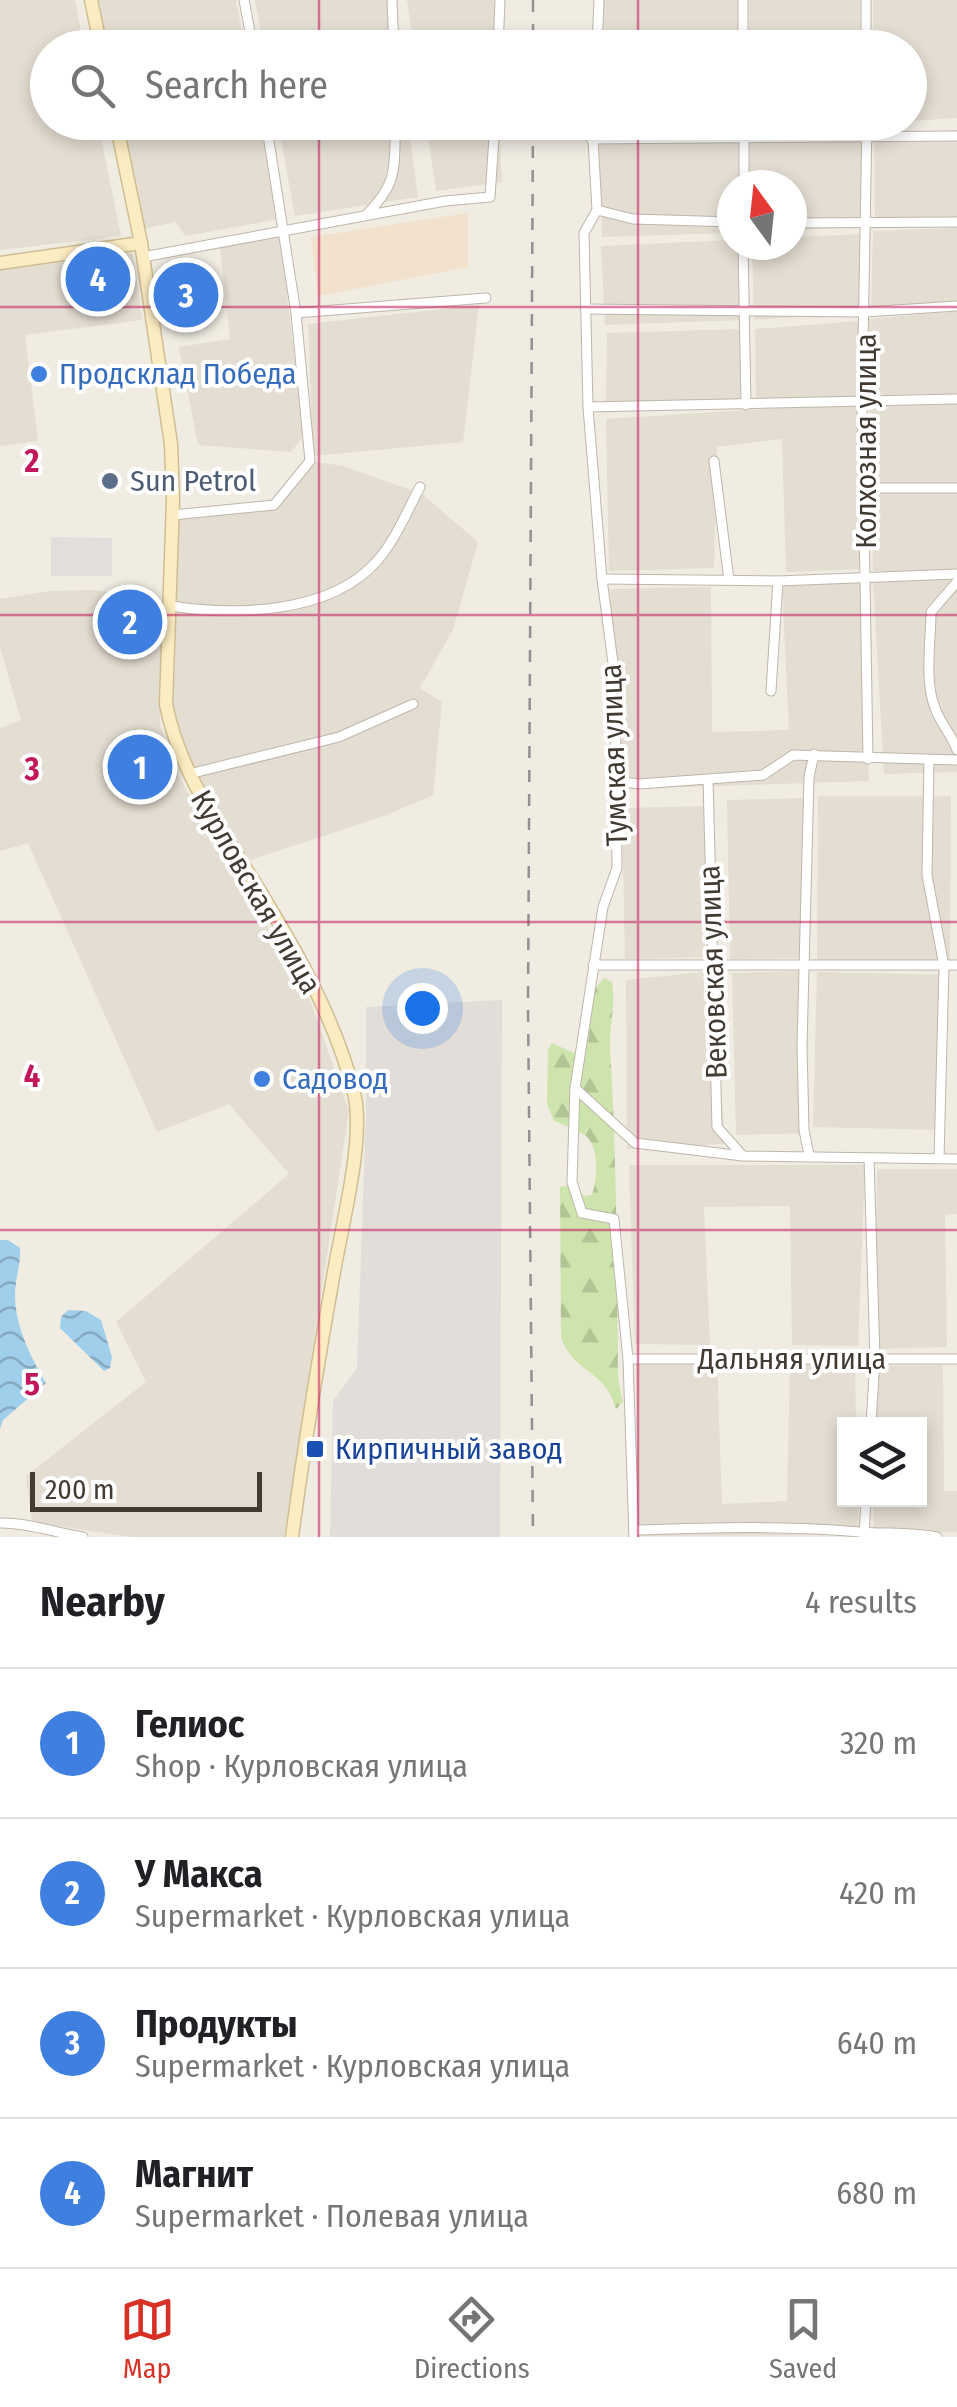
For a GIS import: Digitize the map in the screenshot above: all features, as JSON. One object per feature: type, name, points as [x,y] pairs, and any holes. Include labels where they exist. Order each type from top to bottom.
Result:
[{"type":"main road","points":[[91,0],[97,30]]},
{"type":"main road","name":"Курловская улица","points":[[120,140],[142,250],[171,444],[173,515],[166,704],[172,736],[189,774],[308,976],[331,1028],[356,1104],[353,1156],[304,1442],[292,1537]]},
{"type":"main road","points":[[0,263],[142,250]]},
{"type":"street","points":[[244,0],[249,30]]},
{"type":"street","points":[[392,0],[393,30]]},
{"type":"street","points":[[499,30],[500,0]]},
{"type":"street","points":[[597,30],[599,0]]},
{"type":"street","points":[[742,0],[743,30]]},
{"type":"street","points":[[866,0],[866,30]]},
{"type":"street","points":[[927,136],[957,136]]},
{"type":"street","points":[[173,515],[274,504],[310,461],[286,232],[269,140]]},
{"type":"street","points":[[366,215],[388,194],[395,140]]},
{"type":"street","points":[[142,250],[286,232],[445,201],[490,197],[494,140]]},
{"type":"street","name":"Тумская улица","points":[[591,140],[596,210],[584,233],[588,407],[602,579],[615,678],[617,868],[603,907],[575,1088],[572,1182],[582,1213],[614,1219],[628,1360],[634,1534]]},
{"type":"street","points":[[744,140],[744,170]]},
{"type":"street","name":"Колхозная улица","points":[[867,140],[862,400],[868,759]]},
{"type":"street","points":[[596,210],[633,220],[717,222]]},
{"type":"street","points":[[807,223],[957,222]]},
{"type":"street","points":[[743,260],[746,405]]},
{"type":"street","points":[[296,313],[486,298]]},
{"type":"street","points":[[586,309],[865,312],[957,306]]},
{"type":"street","points":[[588,407],[957,399]]},
{"type":"street","points":[[714,460],[729,580]]},
{"type":"street","points":[[171,606],[260,610],[309,602],[335,590],[364,574],[380,559],[420,487]]},
{"type":"street","points":[[866,488],[957,488]]},
{"type":"street","points":[[602,579],[955,578]]},
{"type":"street","points":[[955,578],[931,612],[931,688],[935,710],[954,731],[957,750]]},
{"type":"street","points":[[772,691],[778,581]]},
{"type":"street","points":[[189,774],[313,744],[413,704]]},
{"type":"street","points":[[810,1155],[804,1130],[802,1046],[809,777],[814,754]]},
{"type":"street","points":[[616,781],[639,784],[763,775],[793,755],[957,760]]},
{"type":"street","points":[[929,760],[927,875],[944,966],[939,1158]]},
{"type":"street","name":"Вековская улица","points":[[708,779],[717,1127],[743,1156]]},
{"type":"street","points":[[593,965],[957,966]]},
{"type":"street","points":[[575,1088],[635,1143],[743,1156],[957,1159]]},
{"type":"street","points":[[869,1158],[875,1360],[871,1417]]},
{"type":"street","name":"Дальняя улица","points":[[628,1360],[957,1359]]},
{"type":"street","points":[[864,1534],[866,1507]]},
{"type":"street","points":[[0,1523],[14,1522],[83,1537]]},
{"type":"street","points":[[634,1534],[768,1526],[824,1527],[864,1534],[907,1532],[937,1537]]},
{"type":"shaded area","points":[[0,0],[75,0],[81,30],[30,30],[30,140],[101,140],[121,236],[0,250]]},
{"type":"shaded area","points":[[97,0],[236,0],[242,30],[103,30]]},
{"type":"shaded area","points":[[255,0],[392,0],[396,30],[261,30]]},
{"type":"shaded area","points":[[407,0],[494,0],[495,30],[411,30]]},
{"type":"shaded area","points":[[602,0],[739,0],[740,30],[601,30]]},
{"type":"shaded area","points":[[749,0],[860,0],[860,30],[749,30]]},
{"type":"shaded area","points":[[873,0],[957,0],[957,118],[927,120],[927,30],[873,30]]},
{"type":"shaded area","points":[[957,130],[957,221],[875,223],[874,140],[927,140],[927,132]]},
{"type":"shaded area","points":[[124,140],[263,140],[279,219],[185,236],[176,222],[142,229]]},
{"type":"shaded area","points":[[281,140],[410,140],[418,197],[295,216]]},
{"type":"shaded area","points":[[428,140],[500,140],[502,182],[436,191]]},
{"type":"shaded area","points":[[740,140],[741,170],[717,170],[717,233],[602,237],[599,144]]},
{"type":"shaded area","points":[[748,140],[861,140],[861,227],[807,229],[807,170],[749,170]]},
{"type":"shaded area","points":[[468,213],[468,267],[318,296],[311,237]]},
{"type":"shaded area","points":[[957,228],[957,303],[871,310],[873,231]]},
{"type":"shaded area","points":[[861,234],[860,312],[754,320],[752,260],[807,260],[807,236]]},
{"type":"shaded area","points":[[280,237],[304,435],[291,452],[198,445],[179,347],[230,339],[220,247]]},
{"type":"shaded area","points":[[717,241],[717,260],[742,260],[744,320],[605,325],[601,246]]},
{"type":"shaded area","points":[[133,253],[142,320],[25,335],[38,441],[0,446],[0,270]]},
{"type":"shaded area","points":[[479,305],[463,442],[313,456],[308,324]]},
{"type":"shaded area","points":[[957,311],[957,394],[867,395],[869,319]]},
{"type":"shaded area","points":[[860,321],[859,397],[756,404],[755,329]]},
{"type":"shaded area","points":[[743,329],[746,406],[606,407],[607,333]]},
{"type":"shaded area","points":[[859,403],[863,569],[786,572],[782,439],[717,447],[714,568],[609,571],[606,419]]},
{"type":"shaded area","points":[[957,404],[957,484],[871,485],[869,406]]},
{"type":"shaded area","points":[[310,461],[343,466],[422,494],[478,542],[453,630],[420,688],[442,702],[433,795],[384,816],[247,861],[197,792],[166,704],[173,515],[274,505]]},
{"type":"shaded area","points":[[871,492],[957,492],[957,571],[873,571]]},
{"type":"shaded area","points":[[51,537],[112,538],[112,576],[51,576]]},
{"type":"shaded area","points":[[863,580],[869,781],[621,789],[610,589],[711,587],[712,732],[789,730],[782,586]]},
{"type":"shaded area","points":[[957,580],[957,772],[884,774],[873,581]]},
{"type":"shaded area","points":[[95,590],[165,603],[160,725],[179,776],[214,840],[308,994],[349,1111],[284,1537],[131,1537],[32,1522],[26,1476],[146,1382],[116,1322],[289,1174],[229,1104],[157,1132],[28,843],[0,851],[0,728],[21,720],[0,647],[0,599],[49,591]]},
{"type":"shaded area","points":[[818,796],[951,796],[950,961],[817,961]]},
{"type":"shaded area","points":[[807,798],[810,958],[730,959],[727,800]]},
{"type":"shaded area","points":[[712,806],[715,957],[625,959],[622,808]]},
{"type":"shaded area","points":[[712,971],[725,1144],[627,1149],[626,980]]},
{"type":"shaded area","points":[[803,971],[807,1133],[736,1135],[732,973]]},
{"type":"shaded area","points":[[817,972],[948,975],[943,1130],[813,1127]]},
{"type":"shaded area","points":[[502,1000],[500,1537],[330,1537],[333,1401],[357,1368],[366,1007]]},
{"type":"shaded area","points":[[629,1165],[865,1165],[858,1346],[792,1345],[790,1206],[704,1207],[710,1345],[635,1344]]},
{"type":"shaded area","points":[[877,1169],[957,1169],[957,1214],[945,1215],[947,1347],[875,1349]]},
{"type":"shaded area","points":[[717,1360],[722,1504],[787,1501],[790,1362],[855,1363],[856,1417],[837,1417],[837,1507],[858,1507],[859,1535],[639,1536],[636,1362]]},
{"type":"shaded area","points":[[943,1365],[944,1491],[957,1491],[957,1532],[874,1533],[873,1507],[927,1507],[927,1417],[873,1417],[872,1366]]},
{"type":"green space","points":[[604,978],[612,982],[613,990],[610,1050],[618,1379],[623,1402],[616,1409],[604,1386],[573,1358],[561,1337],[560,1187],[569,1185],[584,1196],[592,1195],[596,1164],[594,1148],[586,1136],[554,1121],[547,1104],[548,1050],[552,1043],[574,1053],[588,1043],[594,990]]},
{"type":"water","points":[[0,1240],[20,1248],[15,1295],[18,1318],[46,1383],[3,1420],[0,1429]]},
{"type":"water","points":[[68,1310],[86,1311],[101,1320],[112,1357],[110,1368],[104,1371],[60,1328],[61,1317]]},
{"type":"railway","points":[[533,0],[533,30]]},
{"type":"railway","points":[[533,140],[528,1005],[533,1537]]},
{"type":"place","name":"Магнит","points":[[98,279]]},
{"type":"place","name":"Продукты","points":[[186,295]]},
{"type":"place","name":"Продсклад Победа","points":[[39,374]]},
{"type":"place","name":"Sun Petrol","points":[[110,481]]},
{"type":"place","name":"У Макса","points":[[130,622]]},
{"type":"place","name":"Гелиос","points":[[140,767]]},
{"type":"place","name":"Садовод","points":[[262,1079]]},
{"type":"place","name":"Кирпичный завод","points":[[315,1449]]}]
